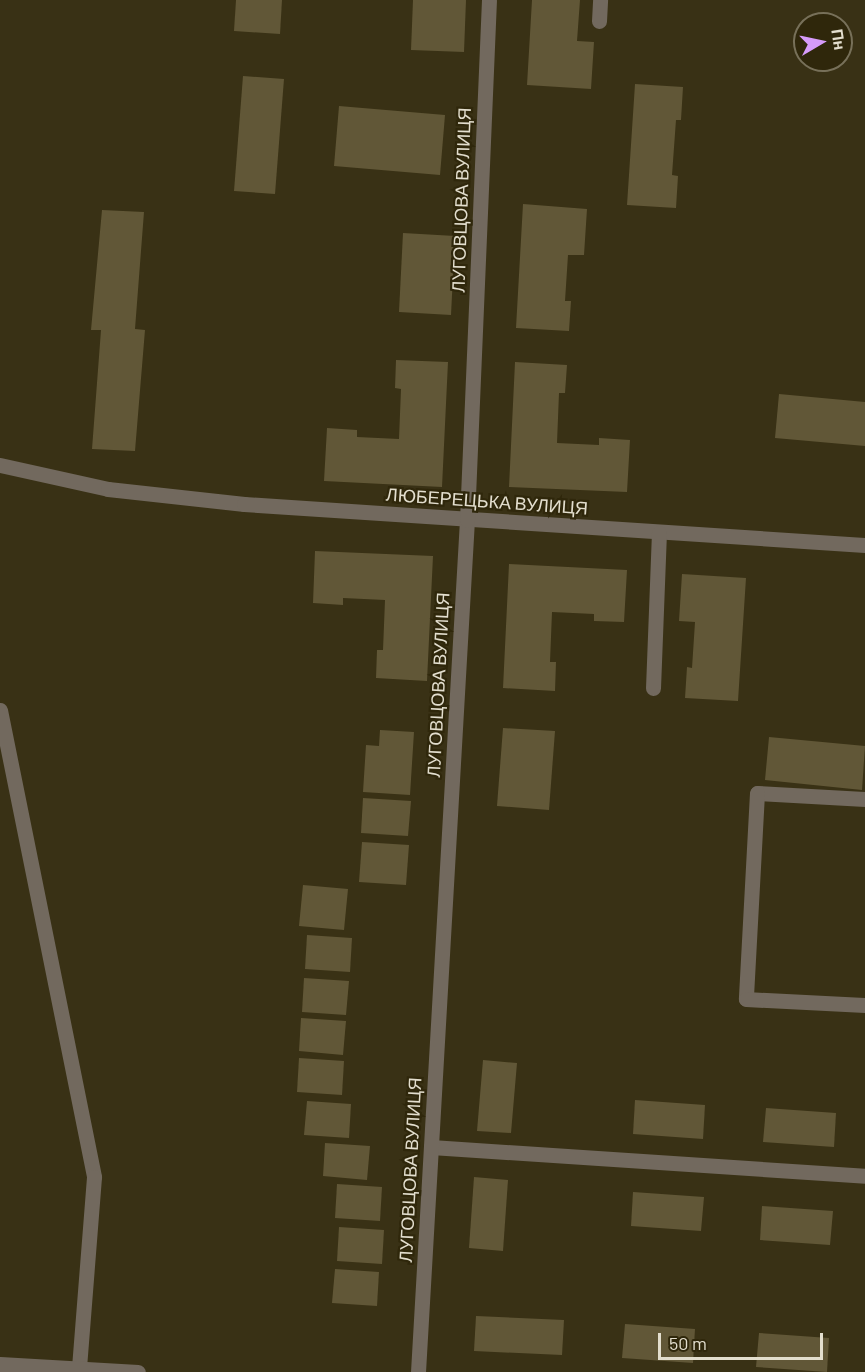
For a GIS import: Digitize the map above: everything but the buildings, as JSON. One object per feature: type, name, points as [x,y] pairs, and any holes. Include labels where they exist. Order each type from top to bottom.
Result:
[{"type":"street","name":"ЛУГОВЦОВА ВУЛИЦЯ","points":[[418,1372],[467,520],[489,0]]},
{"type":"street","points":[[599,21],[600,0]]},
{"type":"street","name":"ЛЮБЕРЕЦЬКА ВУЛИЦЯ","points":[[0,465],[108,489],[244,504],[865,545]]},
{"type":"street","points":[[653,688],[659,533]]},
{"type":"street","points":[[0,710],[94,1177],[79,1369]]},
{"type":"street","points":[[865,799],[757,793],[746,999],[865,1005]]},
{"type":"street","points":[[431,1147],[865,1176]]},
{"type":"street","points":[[0,1364],[138,1372]]}]
